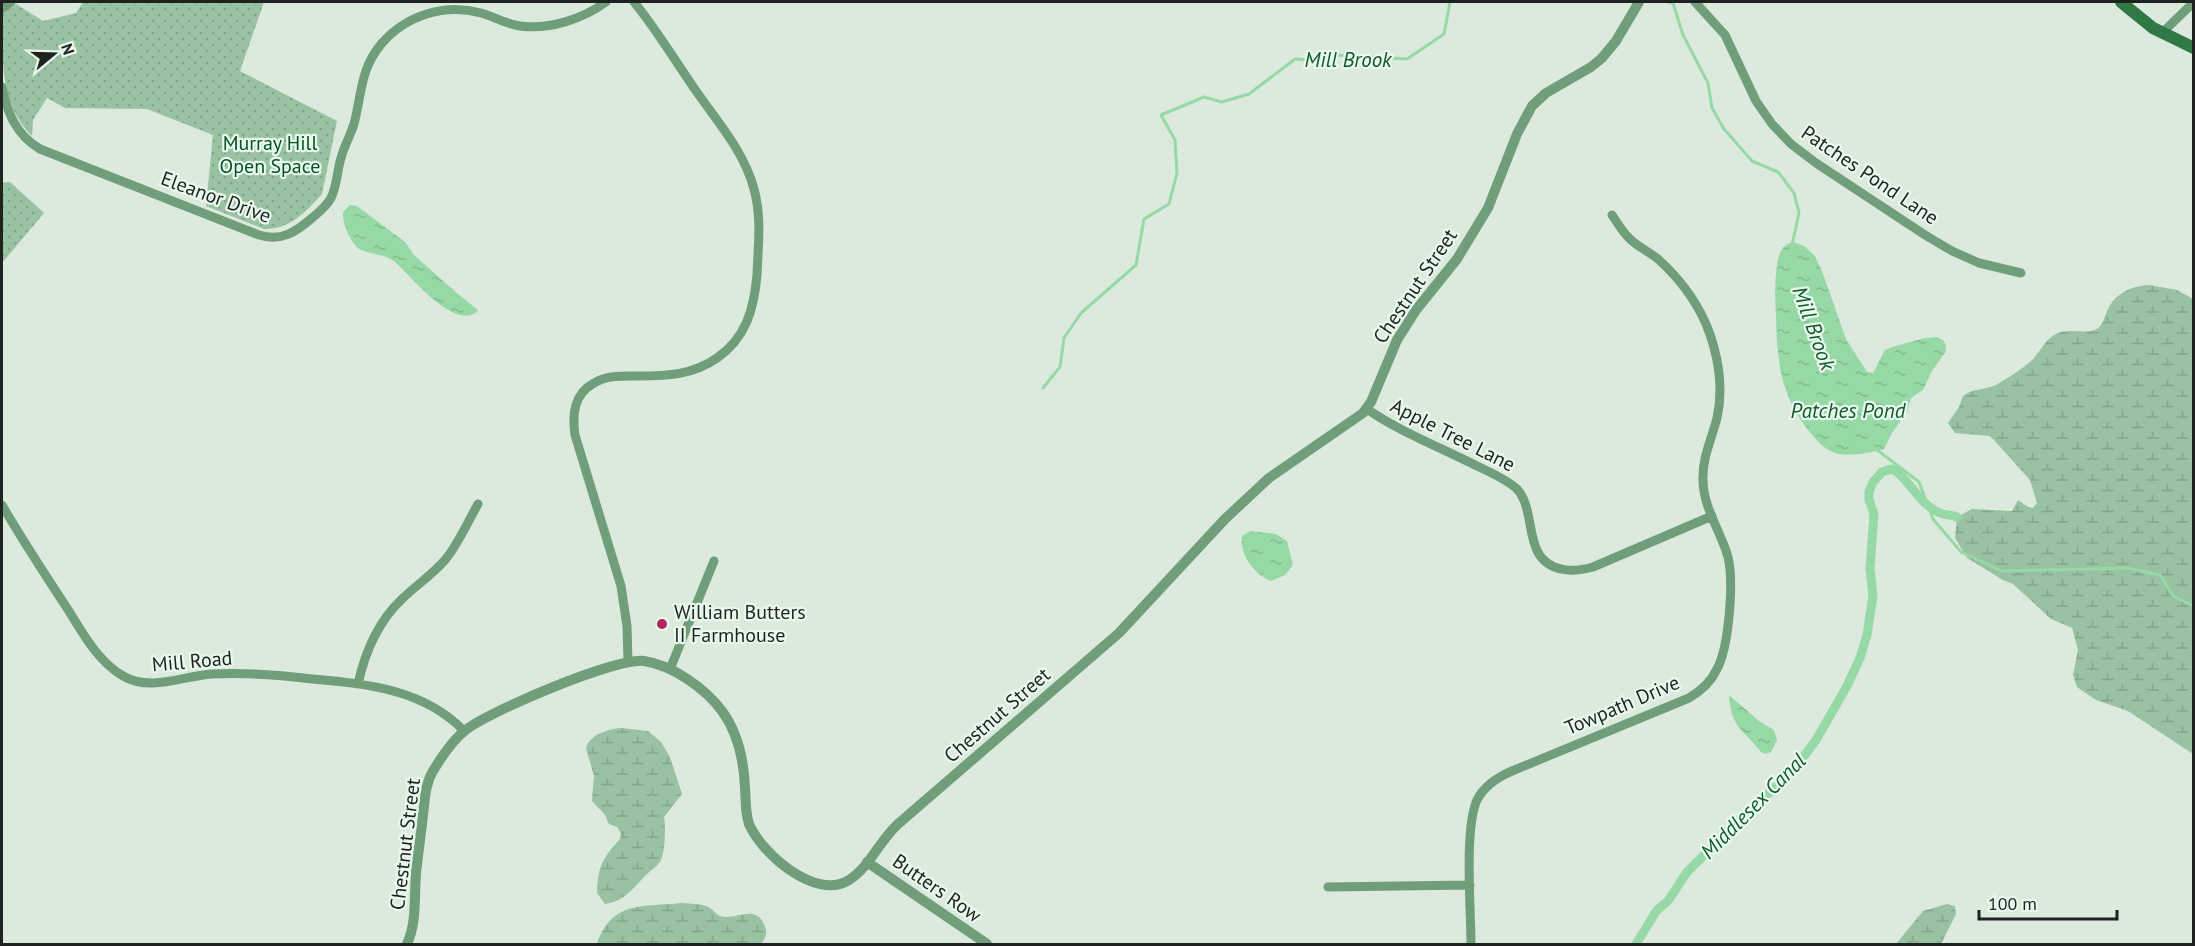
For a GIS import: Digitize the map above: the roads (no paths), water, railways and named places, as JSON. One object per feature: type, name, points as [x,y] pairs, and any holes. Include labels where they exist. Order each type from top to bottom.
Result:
[{"type":"main road","points":[[2121,2],[2162,33],[2193,48]]},
{"type":"street","points":[[2,9],[11,2]]},
{"type":"street","name":"Eleanor Drive","points":[[2,87],[6,107],[15,126],[28,141],[40,149],[259,235],[280,237],[296,231],[329,201],[354,123],[361,82],[366,68],[377,50],[399,28],[428,13],[458,9],[478,12],[513,25],[540,27],[570,20],[591,12],[606,2]]},
{"type":"street","points":[[628,662],[627,626],[621,585],[577,444],[573,418],[576,404],[583,392],[598,380],[688,372],[707,364],[731,346],[744,330],[753,309],[759,231],[757,202],[743,160],[657,31],[634,2]]},
{"type":"street","name":"Chestnut Street","points":[[407,945],[414,923],[416,873],[427,785],[434,770],[464,731],[520,701],[580,677],[628,662],[648,662],[670,669],[704,692],[723,712],[731,726],[743,768],[749,824],[754,834],[769,851],[803,878],[822,885],[835,885],[848,881],[867,862],[881,840],[898,824],[1119,633],[1225,519],[1255,491],[1287,464],[1343,428],[1367,409],[1396,340],[1457,259],[1488,208],[1517,134],[1532,106],[1546,93],[1591,67],[1602,58],[1616,41],[1639,2]]},
{"type":"street","name":"Patches Pond Lane","points":[[1695,2],[1725,35],[1756,101],[1772,124],[1791,144],[1826,170],[1952,251],[1979,263],[2021,273]]},
{"type":"street","points":[[2162,33],[2193,2]]},
{"type":"street","name":"Towpath Drive","points":[[1471,945],[1470,885],[1473,813],[1479,796],[1488,785],[1512,771],[1689,698],[1703,688],[1714,674],[1723,653],[1731,577],[1726,552],[1706,499],[1702,479],[1719,404],[1720,375],[1712,340],[1700,312],[1681,282],[1655,256],[1627,236],[1612,215]]},
{"type":"street","name":"Apple Tree Lane","points":[[1367,409],[1515,488],[1525,504],[1534,546],[1545,561],[1556,568],[1581,570],[1593,567],[1712,516]]},
{"type":"street","points":[[358,684],[369,646],[385,617],[402,598],[429,576],[444,560],[459,540],[478,504]]},
{"type":"street","name":"Mill Road","points":[[2,505],[91,645],[112,668],[126,678],[150,684],[209,674],[233,674],[290,676],[358,684],[382,688],[415,698],[436,708],[464,731]]},
{"type":"street","points":[[670,669],[714,561]]},
{"type":"street","name":"Butters Row","points":[[867,862],[987,945]]},
{"type":"street","points":[[1328,887],[1470,885]]},
{"type":"water","points":[[350,205],[357,206],[405,242],[414,255],[478,310],[477,312],[467,316],[456,314],[433,299],[395,262],[359,249],[351,239],[344,221],[343,212]]},
{"type":"water","name":"Patches Pond","points":[[1793,242],[1804,246],[1815,256],[1846,339],[1867,372],[1873,373],[1885,350],[1892,347],[1937,337],[1946,345],[1946,351],[1932,371],[1923,390],[1911,398],[1907,412],[1884,449],[1850,455],[1835,453],[1815,439],[1802,422],[1787,394],[1778,350],[1775,284],[1780,253],[1785,246]]},
{"type":"water","points":[[1250,531],[1276,534],[1287,541],[1293,565],[1285,575],[1271,581],[1259,574],[1249,563],[1243,550],[1242,536]]},
{"type":"water","points":[[1729,695],[1759,721],[1774,730],[1777,740],[1771,752],[1765,754],[1761,752],[1739,727],[1732,715]]},
{"type":"waterway","name":"Mill Brook","points":[[1043,388],[1060,367],[1064,338],[1081,313],[1136,265],[1144,219],[1169,204],[1177,173],[1175,140],[1161,115],[1204,97],[1222,102],[1249,94],[1295,59],[1324,61],[1336,55],[1407,59],[1444,34],[1450,2]]},
{"type":"waterway","name":"Mill Brook","points":[[1668,2],[1673,3],[1683,35],[1708,83],[1712,108],[1724,129],[1752,161],[1778,172],[1794,193],[1799,213],[1792,245]]},
{"type":"waterway","name":"Mill Brook","points":[[1876,449],[1919,482],[1933,519],[1961,552],[2002,571],[2128,568],[2160,575],[2173,596],[2194,606]]},
{"type":"waterway","name":"Middlesex Canal","points":[[1636,944],[1657,910],[1668,901],[1687,872],[1793,771],[1816,740],[1847,686],[1860,658],[1867,635],[1873,596],[1870,569],[1874,514],[1869,500],[1873,482],[1882,472],[1891,469],[1896,471],[1932,509],[1957,517]]},
{"type":"place","name":"William Butters II Farmhouse","points":[[662,624]]},
{"type":"park label","name":"Murray Hill Open Space","points":[[270,154]]}]
